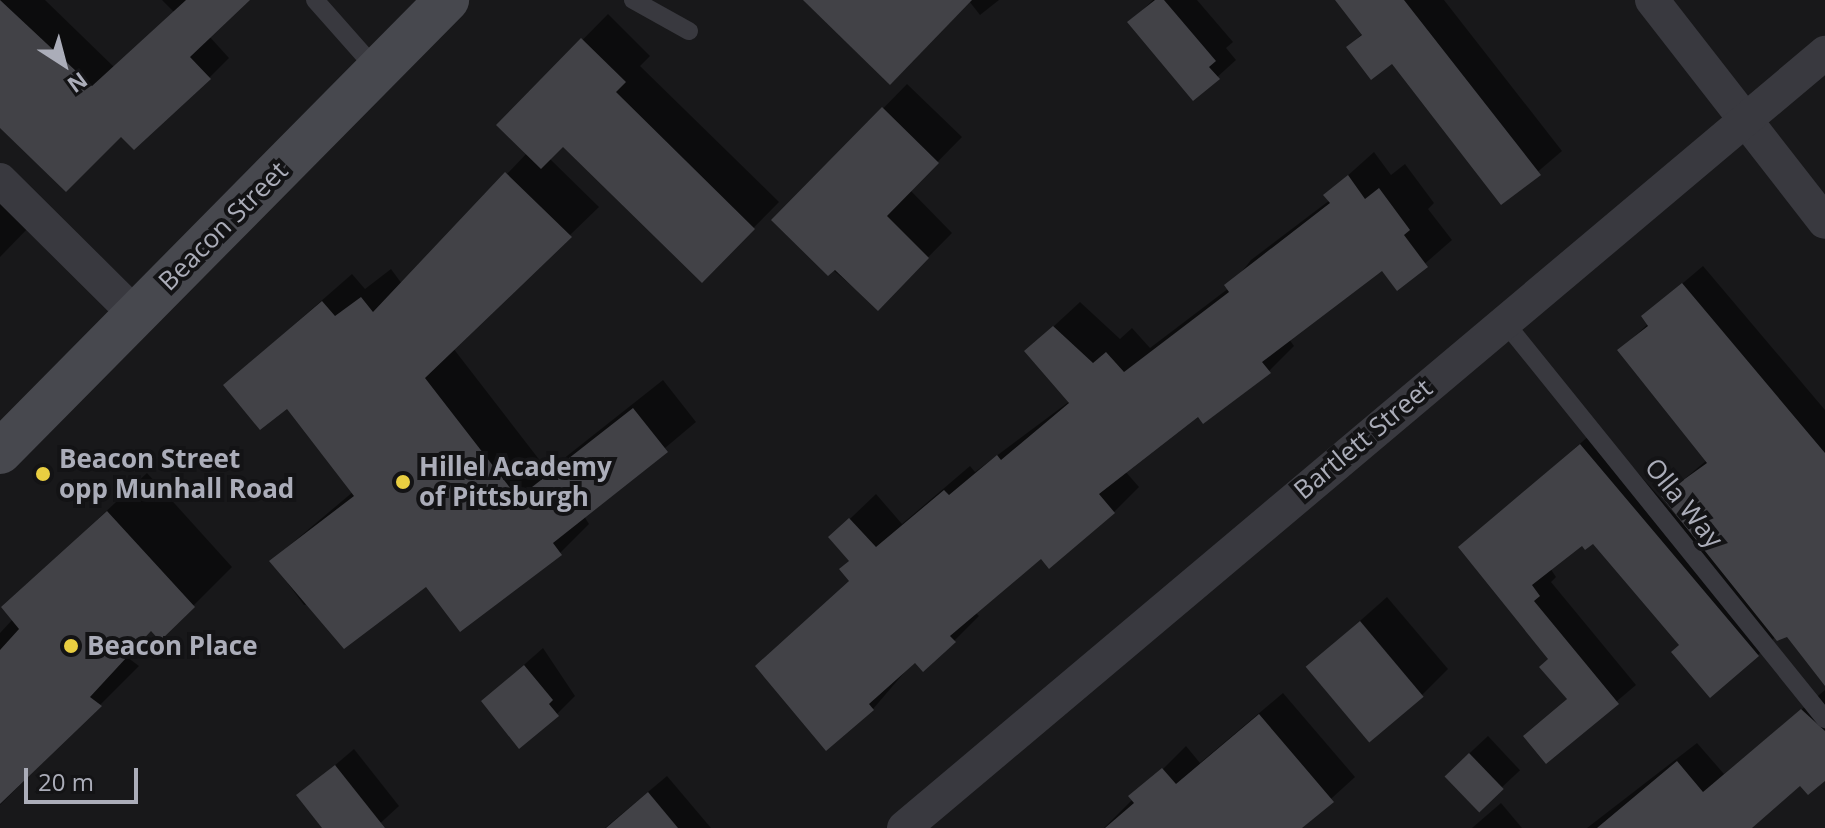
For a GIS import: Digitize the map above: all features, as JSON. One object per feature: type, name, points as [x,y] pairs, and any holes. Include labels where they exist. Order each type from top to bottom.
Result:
[{"type":"main road","name":"Beacon Street","points":[[0,452],[447,0]]},
{"type":"street","points":[[1652,0],[1825,222]]},
{"type":"street","name":"Bartlett Street","points":[[904,828],[1503,320],[1748,123],[1825,53]]},
{"type":"street","points":[[0,180],[136,315]]},
{"type":"lane","points":[[315,0],[377,70]]},
{"type":"lane","points":[[633,0],[689,31]]},
{"type":"lane","name":"Olla Way","points":[[1503,320],[1825,719]]},
{"type":"building","points":[[0,0],[92,86],[186,0],[250,0],[190,57],[211,79],[134,150],[121,137],[66,192],[0,128]]},
{"type":"building","points":[[803,0],[972,0],[890,85]]},
{"type":"building","points":[[1155,0],[1164,0],[1216,61],[1209,67],[1220,79],[1193,101],[1127,22]]},
{"type":"building","points":[[1335,0],[1404,0],[1541,175],[1501,205],[1392,64],[1371,80],[1346,47],[1362,35]]},
{"type":"building","points":[[581,38],[626,82],[616,92],[755,229],[702,283],[563,147],[541,169],[496,125]]},
{"type":"building","points":[[882,107],[939,163],[887,216],[929,258],[878,311],[835,270],[828,276],[771,220]]},
{"type":"building","points":[[505,172],[572,237],[425,378],[518,498],[633,408],[668,452],[553,543],[562,555],[460,632],[426,587],[344,649],[269,561],[354,496],[287,409],[260,430],[223,385],[322,301],[335,316],[361,297],[373,312]]},
{"type":"building","points":[[1348,175],[1365,199],[1379,188],[1410,230],[1404,235],[1428,267],[1397,291],[1382,271],[1262,362],[1271,373],[1203,424],[1198,417],[1099,494],[1115,513],[1049,569],[1041,559],[950,636],[956,642],[923,672],[915,663],[869,704],[874,710],[826,751],[755,666],[849,581],[839,569],[849,561],[828,537],[849,518],[876,547],[944,490],[949,495],[997,455],[1001,460],[1069,403],[1024,351],[1053,326],[1093,363],[1106,352],[1124,372],[1229,292],[1224,285],[1330,203],[1323,195]]},
{"type":"building","points":[[1682,283],[1825,453],[1825,686],[1787,637],[1777,641],[1661,496],[1707,463],[1617,350],[1648,326],[1641,316]]},
{"type":"building","points":[[1580,444],[1759,656],[1710,698],[1671,652],[1679,645],[1593,544],[1585,550],[1582,546],[1532,585],[1540,596],[1534,601],[1619,704],[1546,764],[1523,736],[1567,699],[1539,667],[1548,659],[1458,547]]},
{"type":"building","name":"Beacon Place","points":[[107,511],[195,607],[160,641],[151,631],[90,697],[102,706],[0,804],[0,650],[19,629],[1,607]]},
{"type":"building","points":[[1360,621],[1424,697],[1369,742],[1306,667]]},
{"type":"building","points":[[524,665],[553,700],[549,704],[559,716],[519,749],[481,701]]},
{"type":"building","points":[[1801,709],[1825,731],[1825,781],[1808,795],[1800,786],[1752,828],[1597,828],[1677,761],[1703,792]]},
{"type":"building","points":[[1259,714],[1334,802],[1302,828],[1105,828],[1134,803],[1128,796],[1162,768],[1176,784]]},
{"type":"building","points":[[1469,753],[1504,789],[1479,813],[1445,777]]},
{"type":"building","points":[[335,765],[385,828],[322,828],[296,795]]},
{"type":"building","points":[[648,792],[678,828],[606,828]]},
{"type":"place","name":"Beacon Street opp Munhall Road","points":[[43,474]]},
{"type":"place","name":"Hillel Academy of Pittsburgh","points":[[403,482]]},
{"type":"place","name":"Beacon Place","points":[[71,646]]}]
